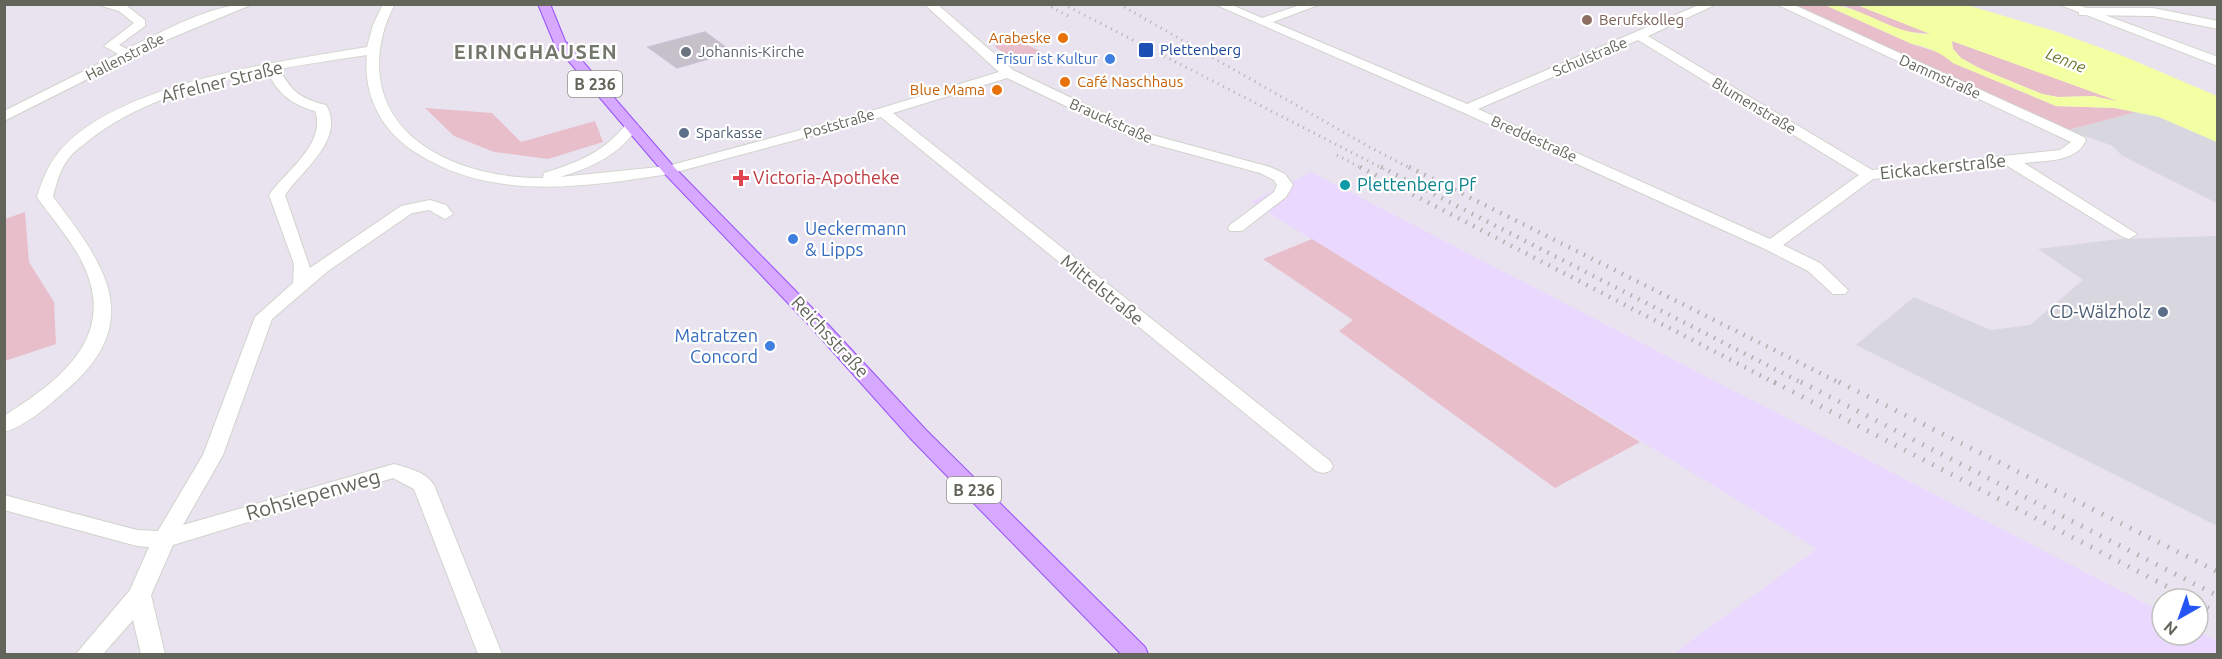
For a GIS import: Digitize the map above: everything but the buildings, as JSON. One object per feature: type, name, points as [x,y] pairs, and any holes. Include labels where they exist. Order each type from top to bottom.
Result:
[{"type":"main road","name":"Reichsstraße","points":[[544,4],[559,42],[669,170],[815,321],[919,435],[1136,654]]},
{"type":"street","points":[[100,4],[123,8],[141,23],[110,46],[127,53]]},
{"type":"street","name":"Hallenstraße","points":[[4,117],[73,84],[127,53],[210,16],[248,4]]},
{"type":"street","name":"Poststraße","points":[[389,4],[384,12],[373,50],[371,73],[381,109],[393,129],[431,158],[447,166],[472,174],[501,179],[576,182],[669,170],[883,112],[1008,73]]},
{"type":"street","name":"Brauckstraße","points":[[929,4],[1008,73],[1140,136],[1243,164],[1280,177],[1285,185],[1281,194],[1236,228]]},
{"type":"street","name":"Breddestraße","points":[[1219,4],[1467,109],[1771,246],[1814,267],[1839,290]]},
{"type":"street","points":[[1262,22],[1316,4]]},
{"type":"street","name":"Schulstraße","points":[[1467,109],[1712,4]]},
{"type":"street","name":"Dammstraße","points":[[1781,4],[2079,140],[2076,147],[2064,154]]},
{"type":"street","points":[[2062,4],[2217,62]]},
{"type":"street","points":[[2083,12],[2153,12],[2217,25]]},
{"type":"street","name":"Blumenstraße","points":[[1639,36],[1869,175]]},
{"type":"street","name":"Affelner Straße","points":[[4,426],[47,399],[79,369],[96,346],[105,310],[95,270],[81,246],[45,197],[51,177],[68,150],[113,117],[154,99],[215,80],[373,50]]},
{"type":"street","points":[[272,68],[279,85],[300,103],[321,108],[325,114],[326,132],[310,155],[284,182],[277,195],[302,264],[301,284]]},
{"type":"street","name":"Mittelstraße","points":[[883,112],[1323,466]]},
{"type":"street","points":[[533,181],[570,170],[600,157],[622,140],[632,126]]},
{"type":"street","name":"Eickackerstraße","points":[[1771,246],[1869,175],[2064,154]]},
{"type":"street","points":[[2009,160],[2129,234]]},
{"type":"street","points":[[88,654],[109,634],[140,595],[164,539],[213,455],[264,317],[322,267],[407,208],[430,205],[440,208],[445,214]]},
{"type":"street","name":"Rohsiepenweg","points":[[164,539],[394,471],[411,477],[423,485],[490,654]]},
{"type":"street","points":[[4,502],[137,538],[164,539]]},
{"type":"street","points":[[140,595],[153,654]]},
{"type":"shaded area","points":[[1785,5],[1825,5],[1912,44],[1943,54],[1953,63],[2056,106],[2115,108],[2136,112],[2068,130]]},
{"type":"shaded area","points":[[1843,5],[1857,5],[1932,34],[1901,31]]},
{"type":"shaded area","points":[[1015,39],[1042,52],[1015,61],[994,46]]},
{"type":"shaded area","points":[[1952,41],[2127,104],[2093,96],[2058,97],[2042,94],[1979,68],[1961,58],[1953,49]]},
{"type":"shaded area","points":[[425,108],[492,113],[521,142],[595,121],[603,142],[548,159],[494,152],[454,136]]},
{"type":"shaded area","points":[[2136,112],[2159,117],[2217,142],[2217,203],[2121,155],[2113,146],[2068,130]]},
{"type":"shaded area","points":[[1311,172],[2150,606],[2150,647],[2210,647],[2210,637],[2217,641],[2217,654],[1673,654],[1817,549],[1251,202]]},
{"type":"shaded area","points":[[25,212],[29,262],[54,302],[56,344],[5,361],[5,219]]},
{"type":"shaded area","points":[[2217,236],[2217,526],[1856,345],[1914,297],[1991,330],[2030,325],[2083,280],[2038,249],[2119,239]]},
{"type":"shaded area","points":[[1312,239],[1640,442],[1555,488],[1339,331],[1353,320],[1263,259]]},
{"type":"water","name":"Lenne","points":[[1825,5],[1852,9],[1902,30],[1916,33],[1930,34],[1857,5],[1967,5],[2057,32],[2123,56],[2217,96],[2217,142],[2159,117],[2115,108],[2056,106],[1953,63],[1934,50],[1912,44]],"holes":[[[1952,41],[2119,101],[2093,96],[2058,97],[2042,94],[1979,68],[1961,58],[1953,49]]]},
{"type":"railway","points":[[1046,4],[1070,17]]},
{"type":"railway","points":[[1063,4],[1384,169]]},
{"type":"railway","points":[[1119,4],[1412,169]]},
{"type":"railway","points":[[1337,155],[1363,169]]},
{"type":"railway","points":[[1360,167],[1777,384]]},
{"type":"railway","points":[[1381,167],[1804,384]]},
{"type":"railway","points":[[1409,167],[1842,384]]},
{"type":"railway","points":[[1774,382],[2168,587]]},
{"type":"railway","points":[[1801,382],[2218,596]]},
{"type":"railway","points":[[1839,382],[2218,572]]},
{"type":"railway","points":[[2210,609],[2218,613]]},
{"type":"place","name":"Berufskolleg","points":[[1587,20]]},
{"type":"place","name":"Arabeske","points":[[1063,38]]},
{"type":"place","name":"Plettenberg","points":[[1146,50]]},
{"type":"place","name":"Johannis-Kirche","points":[[686,52]]},
{"type":"place","name":"Frisur ist Kultur","points":[[1110,59]]},
{"type":"place","name":"Café Naschhaus","points":[[1065,82]]},
{"type":"place","name":"Blue Mama","points":[[997,90]]},
{"type":"place","name":"Sparkasse","points":[[684,133]]},
{"type":"place","name":"Victoria-Apotheke","points":[[741,178]]},
{"type":"place","name":"Plettenberg Pf","points":[[1345,185]]},
{"type":"place","name":"Ueckermann & Lipps","points":[[793,239]]},
{"type":"place","name":"CD-Wälzholz","points":[[2163,312]]},
{"type":"place","name":"Matratzen Concord","points":[[770,346]]},
{"type":"district","name":"EIRINGHAUSEN","points":[[536,52]]}]
